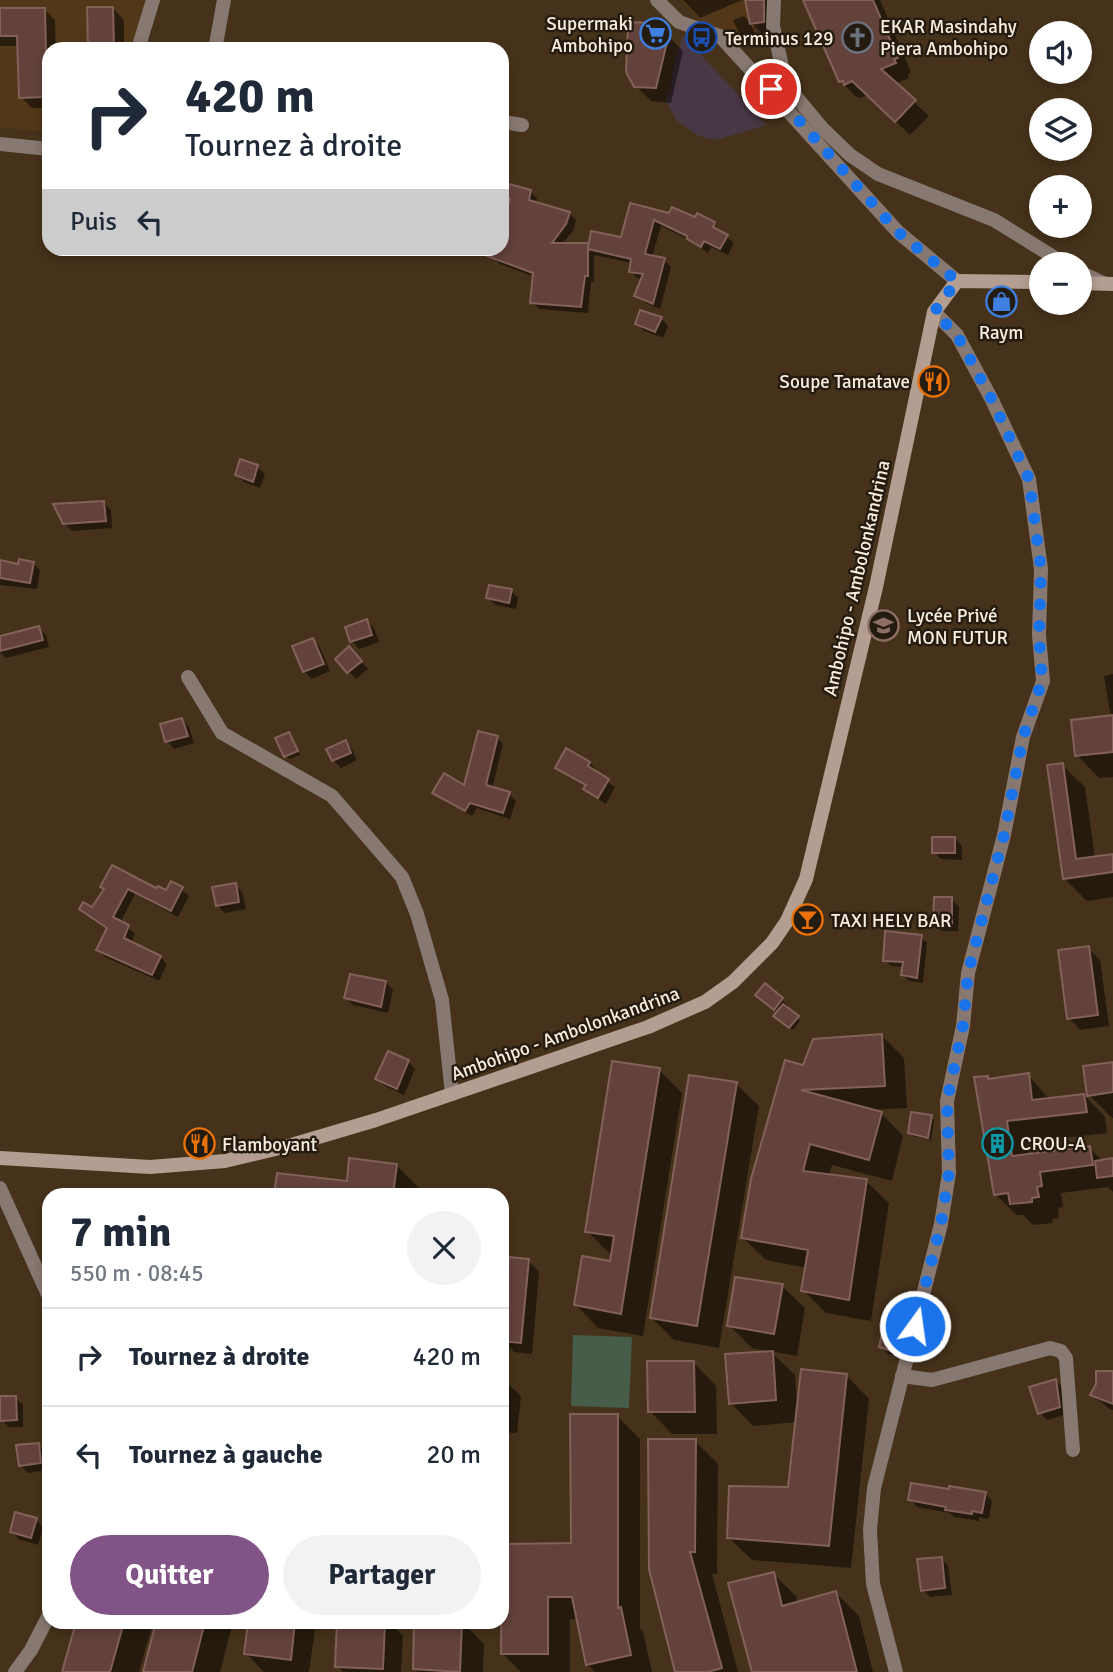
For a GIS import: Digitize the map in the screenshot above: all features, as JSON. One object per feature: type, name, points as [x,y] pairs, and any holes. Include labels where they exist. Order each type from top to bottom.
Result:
[{"type":"street","points":[[140,42],[153,0]]},
{"type":"street","points":[[218,42],[224,0]]},
{"type":"street","points":[[657,0],[679,22],[720,36],[898,232],[957,281],[1029,282]]},
{"type":"street","points":[[774,0],[773,26],[783,71],[797,97],[822,128],[850,155],[878,174],[994,220],[1046,252]]},
{"type":"street","points":[[509,123],[522,125]]},
{"type":"street","points":[[0,144],[42,148]]},
{"type":"street","name":"Ambohipo - Ambolonkandrina","points":[[0,1158],[150,1167],[225,1161],[288,1146],[649,1027],[705,1002],[733,982],[772,943],[787,921],[806,879],[860,653],[934,312],[957,281]]},
{"type":"street","points":[[896,1672],[873,1584],[870,1530],[874,1488],[941,1224],[949,1173],[947,1101],[963,1026],[968,973],[1004,835],[1023,737],[1042,681],[1039,635],[1041,569],[1029,479],[992,400],[957,335],[934,312]]},
{"type":"street","points":[[188,677],[222,733],[332,796],[402,877],[417,915],[442,1000],[452,1094]]},
{"type":"street","points":[[0,1188],[42,1281]]},
{"type":"street","points":[[902,1376],[932,1380],[1050,1348],[1061,1351],[1066,1358],[1073,1450]]},
{"type":"street","points":[[15,1672],[42,1629]]},
{"type":"shaded area","points":[[0,0],[148,0],[135,42],[42,42],[42,131],[0,127]]},
{"type":"shaded area","points":[[681,0],[765,0],[768,22],[718,42]]},
{"type":"shaded area","points":[[683,36],[767,125],[716,140],[699,136],[677,121],[665,99],[670,92],[674,62]]},
{"type":"green space","points":[[573,1335],[632,1337],[629,1408],[571,1406]]},
{"type":"building","points":[[745,0],[764,0],[764,22],[750,24]]},
{"type":"building","points":[[803,0],[873,0],[898,58],[894,59],[896,63],[881,69],[916,100],[895,122],[852,81],[844,85],[843,81],[839,82]]},
{"type":"building","points":[[87,7],[113,7],[114,42],[88,42]]},
{"type":"building","points":[[0,8],[45,8],[42,97],[19,98],[17,36],[0,36]]},
{"type":"building","points":[[628,22],[657,23],[669,34],[656,88],[634,87],[626,72]]},
{"type":"building","points":[[509,184],[531,190],[529,200],[570,212],[566,224],[552,243],[588,243],[588,248],[591,231],[621,237],[630,203],[669,213],[672,207],[695,217],[697,213],[715,222],[713,227],[728,235],[720,249],[704,241],[701,247],[687,239],[687,236],[654,220],[645,254],[665,258],[653,304],[634,296],[643,274],[629,272],[631,259],[588,249],[588,276],[585,276],[581,307],[530,303],[533,273],[487,256],[509,256]]},
{"type":"building","points":[[640,310],[662,317],[655,332],[635,324]]},
{"type":"building","points":[[240,459],[258,465],[253,482],[235,475]]},
{"type":"building","points":[[104,501],[106,521],[63,524],[53,504]]},
{"type":"building","points":[[19,559],[34,562],[30,583],[0,578],[0,560],[18,564]]},
{"type":"building","points":[[489,585],[512,589],[509,603],[486,598]]},
{"type":"building","points":[[367,619],[372,635],[350,642],[345,627]]},
{"type":"building","points":[[39,626],[43,640],[0,651],[0,636]]},
{"type":"building","points":[[313,638],[324,664],[303,672],[292,646]]},
{"type":"building","points":[[349,646],[362,661],[347,673],[335,659]]},
{"type":"building","points":[[1113,715],[1113,752],[1075,756],[1071,720]]},
{"type":"building","points":[[182,718],[188,736],[165,742],[160,724]]},
{"type":"building","points":[[478,731],[498,736],[486,785],[510,792],[503,813],[470,803],[465,811],[432,793],[444,773],[464,785]]},
{"type":"building","points":[[289,732],[298,751],[284,757],[275,738]]},
{"type":"building","points":[[346,740],[351,753],[332,761],[326,749]]},
{"type":"building","points":[[566,748],[590,762],[588,766],[609,779],[598,798],[583,789],[586,785],[555,768]]},
{"type":"building","points":[[1063,763],[1076,859],[1113,854],[1113,872],[1063,879],[1047,765]]},
{"type":"building","points":[[932,837],[955,837],[955,853],[932,853]]},
{"type":"building","points":[[112,865],[156,888],[158,886],[166,890],[171,881],[183,887],[171,911],[128,889],[113,917],[129,925],[124,938],[161,956],[152,975],[96,950],[107,928],[79,909],[83,902],[92,907],[104,889],[100,887]]},
{"type":"building","points":[[236,883],[239,902],[216,906],[212,887]]},
{"type":"building","points":[[934,897],[952,897],[952,924],[933,924]]},
{"type":"building","points":[[885,931],[922,935],[917,978],[901,975],[903,962],[883,961]]},
{"type":"building","points":[[1089,946],[1098,1015],[1067,1019],[1058,950]]},
{"type":"building","points":[[350,974],[386,981],[381,1007],[344,998]]},
{"type":"building","points":[[765,983],[783,998],[774,1010],[755,995]]},
{"type":"building","points":[[783,1004],[799,1016],[789,1028],[773,1016]]},
{"type":"building","points":[[882,1034],[885,1086],[801,1090],[882,1112],[869,1160],[810,1144],[803,1171],[867,1179],[849,1300],[801,1291],[808,1250],[741,1238],[751,1179],[785,1060],[803,1065],[813,1039]]},
{"type":"building","points":[[388,1051],[409,1060],[397,1089],[375,1079]]},
{"type":"building","points":[[612,1061],[660,1068],[621,1314],[574,1305],[582,1256],[610,1261],[614,1236],[585,1232]]},
{"type":"building","points":[[1113,1062],[1113,1092],[1087,1096],[1083,1066]]},
{"type":"building","points":[[1029,1073],[1032,1100],[1084,1094],[1087,1112],[1007,1121],[1012,1156],[1090,1146],[1093,1165],[1040,1172],[1042,1186],[1037,1187],[1039,1197],[1032,1198],[1032,1202],[1010,1204],[1008,1193],[994,1195],[974,1077],[988,1076],[988,1079]]},
{"type":"building","points":[[689,1075],[737,1082],[697,1326],[650,1318]]},
{"type":"building","points":[[911,1112],[932,1115],[928,1138],[908,1133]]},
{"type":"building","points":[[349,1158],[397,1164],[394,1188],[275,1188],[277,1173],[347,1181]]},
{"type":"building","points":[[1113,1158],[1113,1176],[1097,1178],[1095,1161]]},
{"type":"building","points":[[509,1257],[529,1259],[521,1343],[509,1342]]},
{"type":"building","points":[[735,1277],[783,1284],[774,1334],[727,1326]]},
{"type":"building","points":[[886,1314],[907,1318],[900,1347],[891,1351],[879,1347]]},
{"type":"building","points":[[773,1351],[776,1400],[729,1404],[725,1354]]},
{"type":"building","points":[[647,1361],[694,1361],[695,1412],[648,1412]]},
{"type":"building","points":[[801,1369],[847,1374],[829,1546],[727,1538],[729,1486],[788,1487]]},
{"type":"building","points":[[1096,1371],[1113,1371],[1113,1404],[1090,1395],[1096,1384]]},
{"type":"building","points":[[1056,1379],[1060,1407],[1038,1414],[1029,1387]]},
{"type":"building","points":[[0,1396],[16,1396],[17,1420],[0,1421]]},
{"type":"building","points":[[570,1414],[618,1414],[618,1608],[621,1607],[631,1655],[586,1665],[572,1597],[548,1597],[548,1654],[501,1654],[501,1629],[509,1629],[509,1544],[571,1543]]},
{"type":"building","points":[[648,1439],[696,1439],[695,1552],[690,1552],[722,1668],[708,1672],[675,1672],[649,1569]]},
{"type":"building","points":[[39,1443],[41,1463],[19,1466],[16,1445]]},
{"type":"building","points":[[911,1483],[986,1492],[982,1513],[945,1510],[946,1507],[908,1500]]},
{"type":"building","points":[[15,1512],[37,1518],[31,1538],[10,1532]]},
{"type":"building","points":[[942,1557],[945,1588],[921,1591],[917,1559]]},
{"type":"building","points":[[774,1572],[782,1606],[836,1591],[857,1672],[752,1672],[728,1583]]},
{"type":"building","points":[[74,1629],[122,1629],[110,1672],[62,1672]]},
{"type":"building","points":[[154,1629],[203,1629],[192,1672],[143,1672]]},
{"type":"building","points":[[247,1629],[294,1629],[291,1660],[244,1654]]},
{"type":"building","points":[[337,1629],[385,1629],[383,1669],[335,1667]]},
{"type":"building","points":[[414,1629],[462,1629],[460,1672],[413,1669]]},
{"type":"place","name":"Supermaki Ambohipo","points":[[656,34]]},
{"type":"place","name":"EKAR Masindahy Piera Ambohipo","points":[[857,37]]},
{"type":"place","name":"Terminus 129","points":[[702,38]]},
{"type":"place","name":"Raym","points":[[1001,301]]},
{"type":"place","name":"Soupe Tamatave","points":[[933,381]]},
{"type":"place","name":"Lycée Privé MON FUTUR","points":[[884,626]]},
{"type":"place","name":"TAXI HELY BAR","points":[[808,920]]},
{"type":"place","name":"CROU-A","points":[[997,1143]]},
{"type":"place","name":"Flamboyant","points":[[199,1144]]},
{"type":"route","points":[[771,89],[898,232],[957,281],[934,312],[957,335],[992,400],[1029,479],[1041,569],[1039,635],[1042,681],[1023,737],[1004,835],[968,973],[963,1026],[947,1101],[949,1173],[941,1224],[915,1326]]}]
